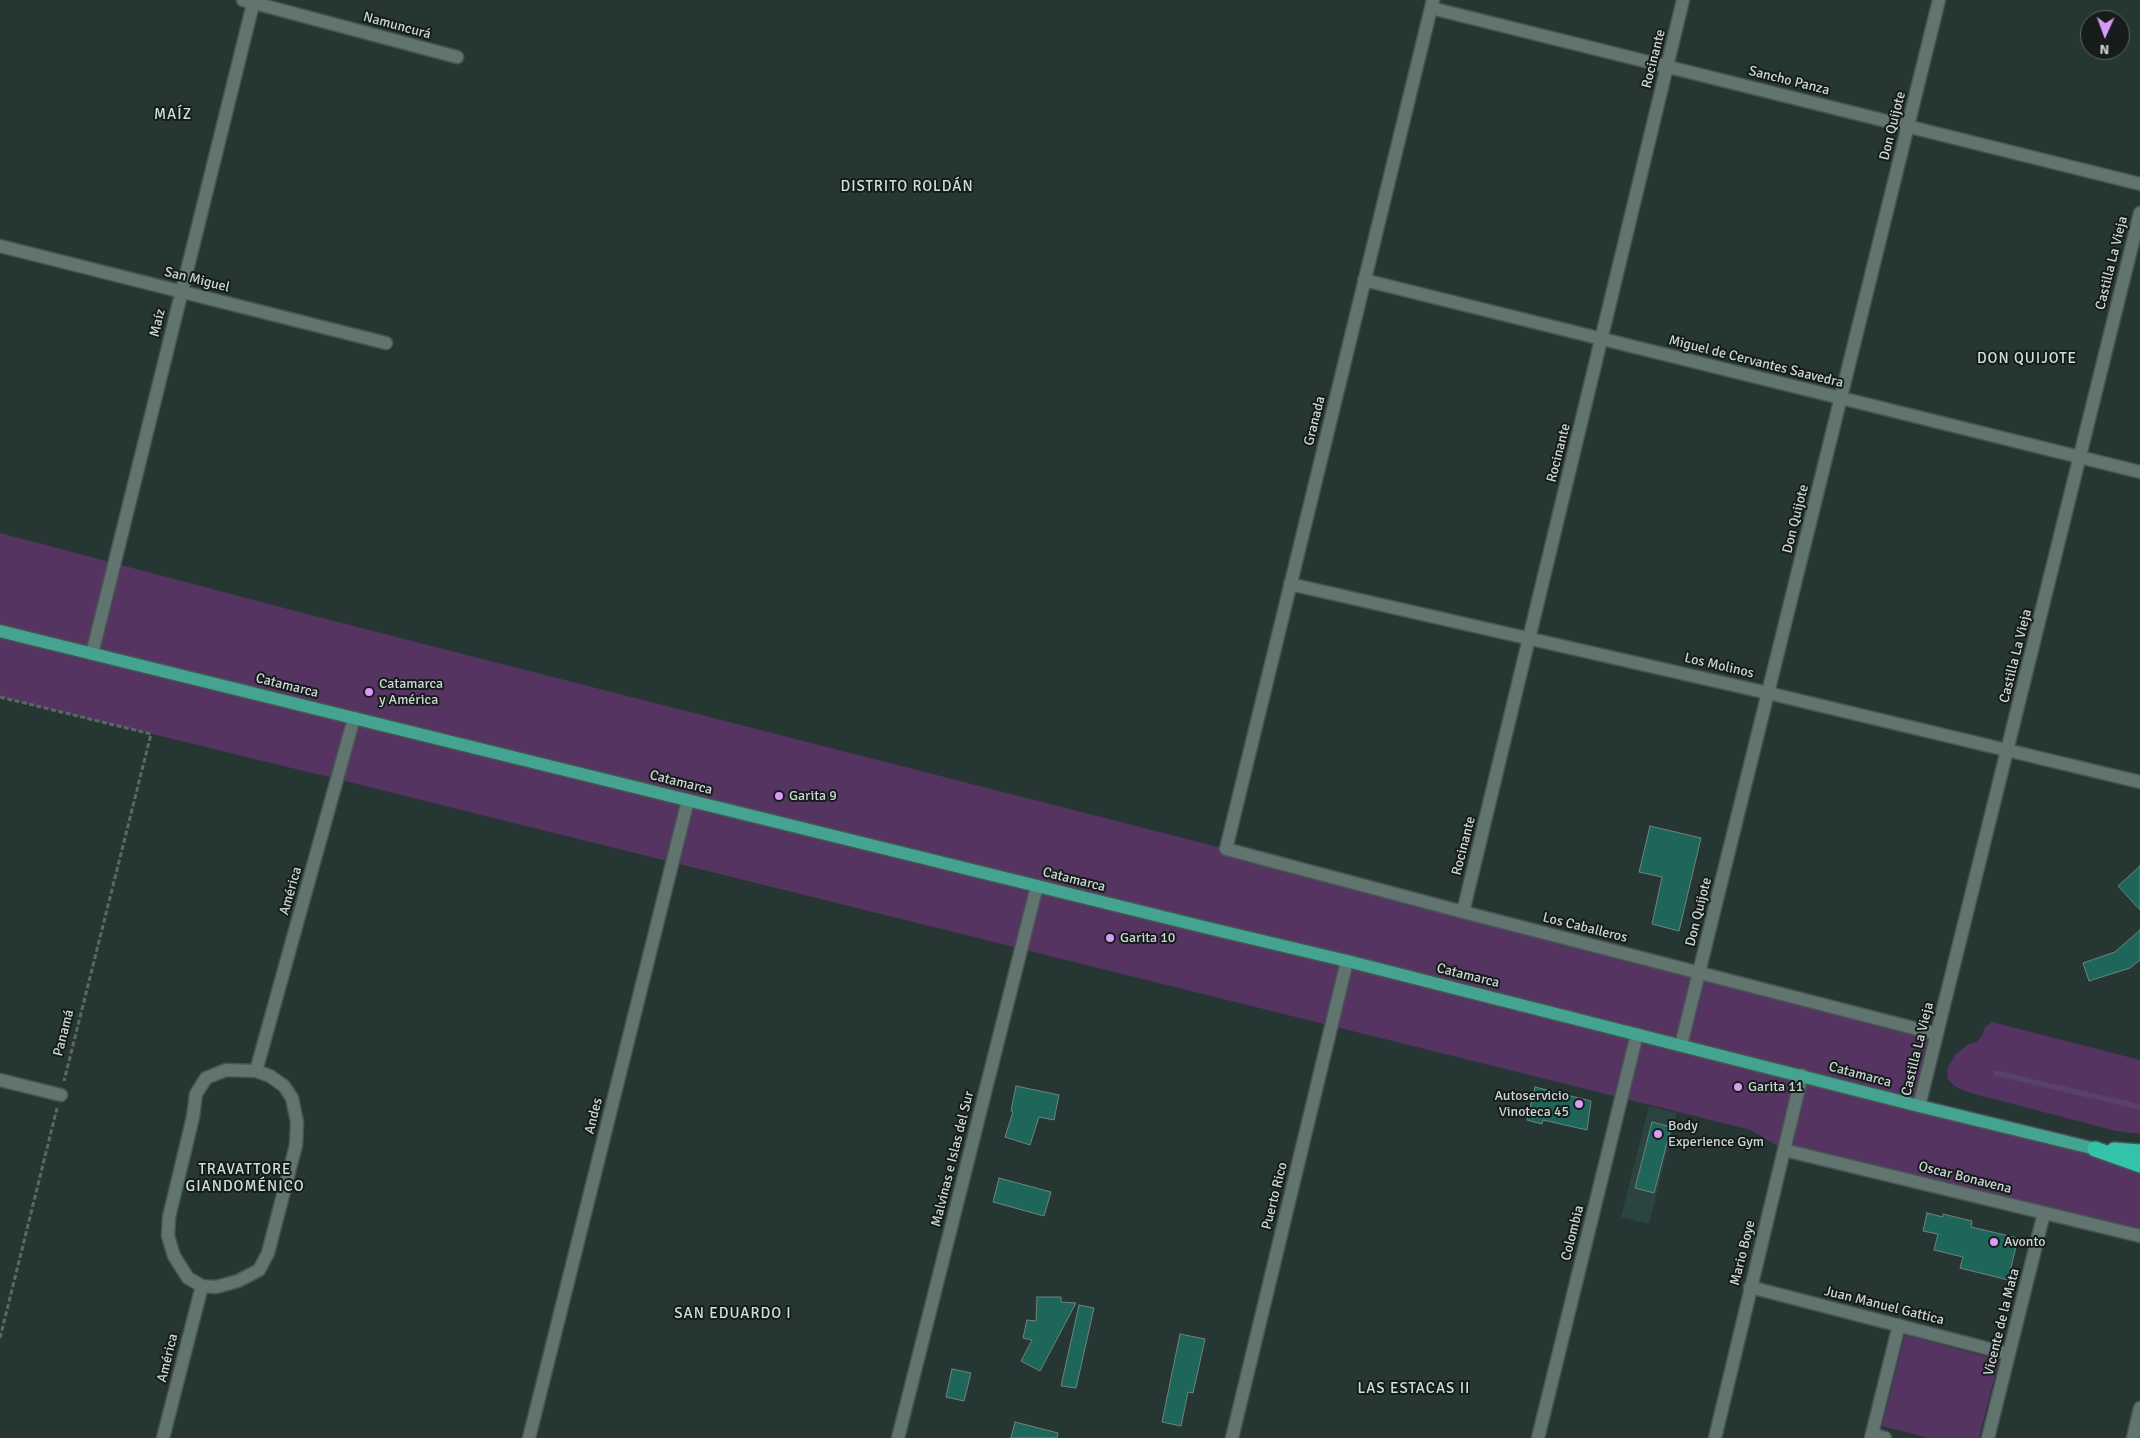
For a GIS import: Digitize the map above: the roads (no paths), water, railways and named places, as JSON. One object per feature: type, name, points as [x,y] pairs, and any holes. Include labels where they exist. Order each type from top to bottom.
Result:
[{"type":"highway","points":[[2095,1149],[2140,1152]]},
{"type":"highway","points":[[2095,1149],[2140,1165]]},
{"type":"main road","name":"Catamarca","points":[[0,631],[1347,961],[2140,1160]]},
{"type":"street","name":"Rocinante","points":[[1463,912],[1683,0]]},
{"type":"street","name":"Don Quijote","points":[[1681,1045],[1939,0]]},
{"type":"street","name":"Namuncurá","points":[[250,1],[457,57]]},
{"type":"street","name":"Maíz","points":[[92,654],[250,1]]},
{"type":"street","name":"Sancho Panza","points":[[1432,4],[1667,66],[2140,184]]},
{"type":"street","name":"Granada","points":[[1226,849],[1432,4]]},
{"type":"street","name":"Castilla La Vieja","points":[[1919,1106],[2140,213]]},
{"type":"street","name":"San Miguel","points":[[0,246],[386,343]]},
{"type":"street","name":"Miguel de Cervantes Saavedra","points":[[1364,280],[2140,472]]},
{"type":"street","name":"Los Molinos","points":[[1290,584],[1768,693],[2140,782]]},
{"type":"street","name":"América","points":[[256,1071],[354,718]]},
{"type":"street","name":"Andes","points":[[530,1438],[688,800]]},
{"type":"street","name":"Los Caballeros","points":[[1226,849],[1937,1034]]},
{"type":"street","name":"Malvinas e Islas del Sur","points":[[898,1438],[1037,886]]},
{"type":"street","name":"Puerto Rico","points":[[1232,1438],[1347,961]]},
{"type":"street","name":"Colombia","points":[[1538,1438],[1637,1034]]},
{"type":"street","points":[[226,1070],[256,1071],[270,1076],[284,1086],[292,1098],[297,1122],[294,1154],[268,1253],[258,1270],[238,1281],[216,1287],[202,1286],[188,1278],[174,1256],[168,1236],[168,1217],[193,1117],[196,1094],[206,1078],[226,1070]]},
{"type":"street","name":"Mario Boye","points":[[1715,1438],[1802,1076]]},
{"type":"street","points":[[0,1080],[61,1095]]},
{"type":"street","name":"Oscar Bonavena","points":[[1784,1150],[2140,1236]]},
{"type":"street","name":"Vicente de la Mata","points":[[1988,1438],[2044,1213]]},
{"type":"street","name":"América","points":[[163,1438],[202,1286]]},
{"type":"street","name":"Juan Manuel Gattica","points":[[1750,1288],[2009,1354]]},
{"type":"street","points":[[1885,1438],[1871,1436],[1899,1325]]},
{"type":"street","points":[[2133,1438],[2140,1408]]},
{"type":"waterway","points":[[1996,1073],[2140,1107]]},
{"type":"place","name":"Catamarca y América","points":[[369,692]]},
{"type":"place","name":"Garita 9","points":[[779,796]]},
{"type":"place","name":"Garita 10","points":[[1110,938]]},
{"type":"place","name":"Garita 11","points":[[1738,1087]]},
{"type":"place","name":"Autoservicio Vinoteca 45","points":[[1579,1104]]},
{"type":"place","name":"Body Experience Gym","points":[[1658,1134]]},
{"type":"place","name":"Avonto","points":[[1994,1242]]},
{"type":"district","name":"MAÍZ","points":[[173,115]]},
{"type":"district","name":"DISTRITO ROLDÁN","points":[[907,187]]},
{"type":"district","name":"DON QUIJOTE","points":[[2027,359]]},
{"type":"district","name":"TRAVATTORE GIANDOMÉNICO","points":[[245,1178]]},
{"type":"district","name":"SAN EDUARDO I","points":[[733,1314]]},
{"type":"district","name":"LAS ESTACAS II","points":[[1414,1389]]}]
